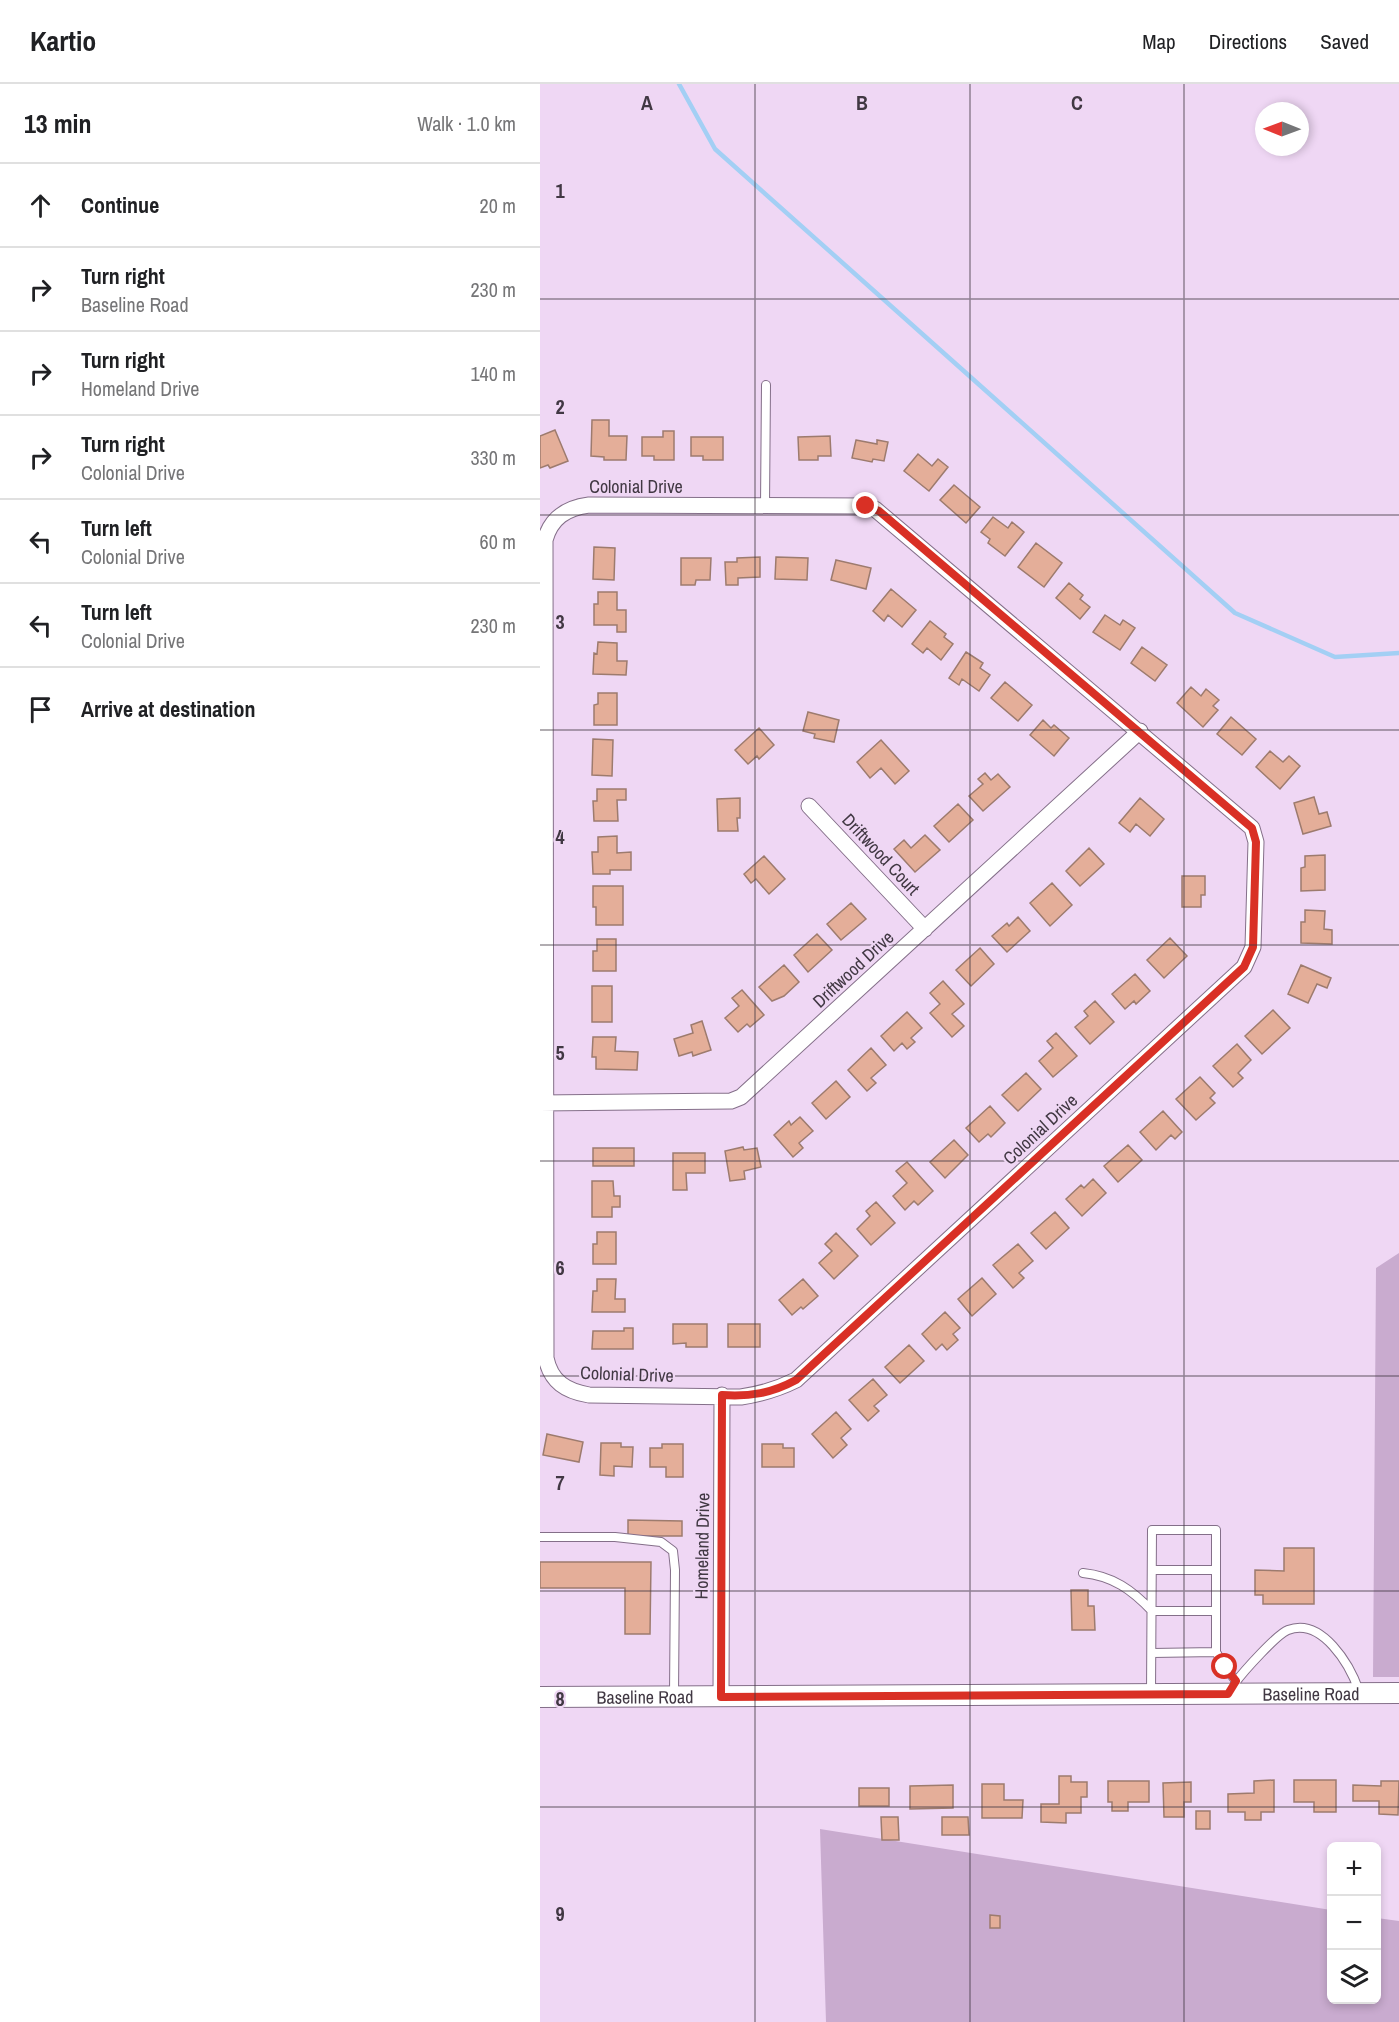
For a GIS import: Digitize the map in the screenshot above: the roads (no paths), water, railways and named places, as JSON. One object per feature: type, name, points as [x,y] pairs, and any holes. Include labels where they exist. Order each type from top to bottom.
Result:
[{"type":"street","name":"Colonial Drive","points":[[765,506],[866,506],[875,508],[1252,828],[1256,842],[1253,947],[1244,967],[796,1380],[759,1395],[589,1395],[574,1393],[554,1379],[546,1358],[542,1103],[545,540],[554,520],[564,511],[576,507],[765,506]]},
{"type":"street","name":"Driftwood Drive","points":[[542,1103],[731,1101],[741,1097],[1140,731]]},
{"type":"street","name":"Driftwood Court","points":[[809,806],[925,929]]},
{"type":"street","name":"Homeland Drive","points":[[721,1697],[722,1395]]},
{"type":"street","name":"Baseline Road","points":[[540,1697],[1151,1695],[1232,1688],[1399,1693]]},
{"type":"lane","points":[[765,506],[766,385]]},
{"type":"lane","points":[[1151,1695],[1152,1530],[1216,1530],[1216,1652],[1225,1667],[1232,1688],[1281,1634],[1292,1629],[1308,1628],[1314,1629],[1344,1661],[1353,1674],[1359,1693]]},
{"type":"lane","points":[[540,1537],[615,1537],[661,1542],[673,1551],[675,1570],[674,1696]]},
{"type":"lane","points":[[1152,1570],[1216,1570]]},
{"type":"lane","points":[[1083,1573],[1098,1575],[1126,1587],[1152,1611],[1216,1611]]},
{"type":"lane","points":[[1152,1653],[1216,1652]]},
{"type":"waterway","points":[[679,84],[715,149],[1235,613],[1335,657],[1399,653]]}]
